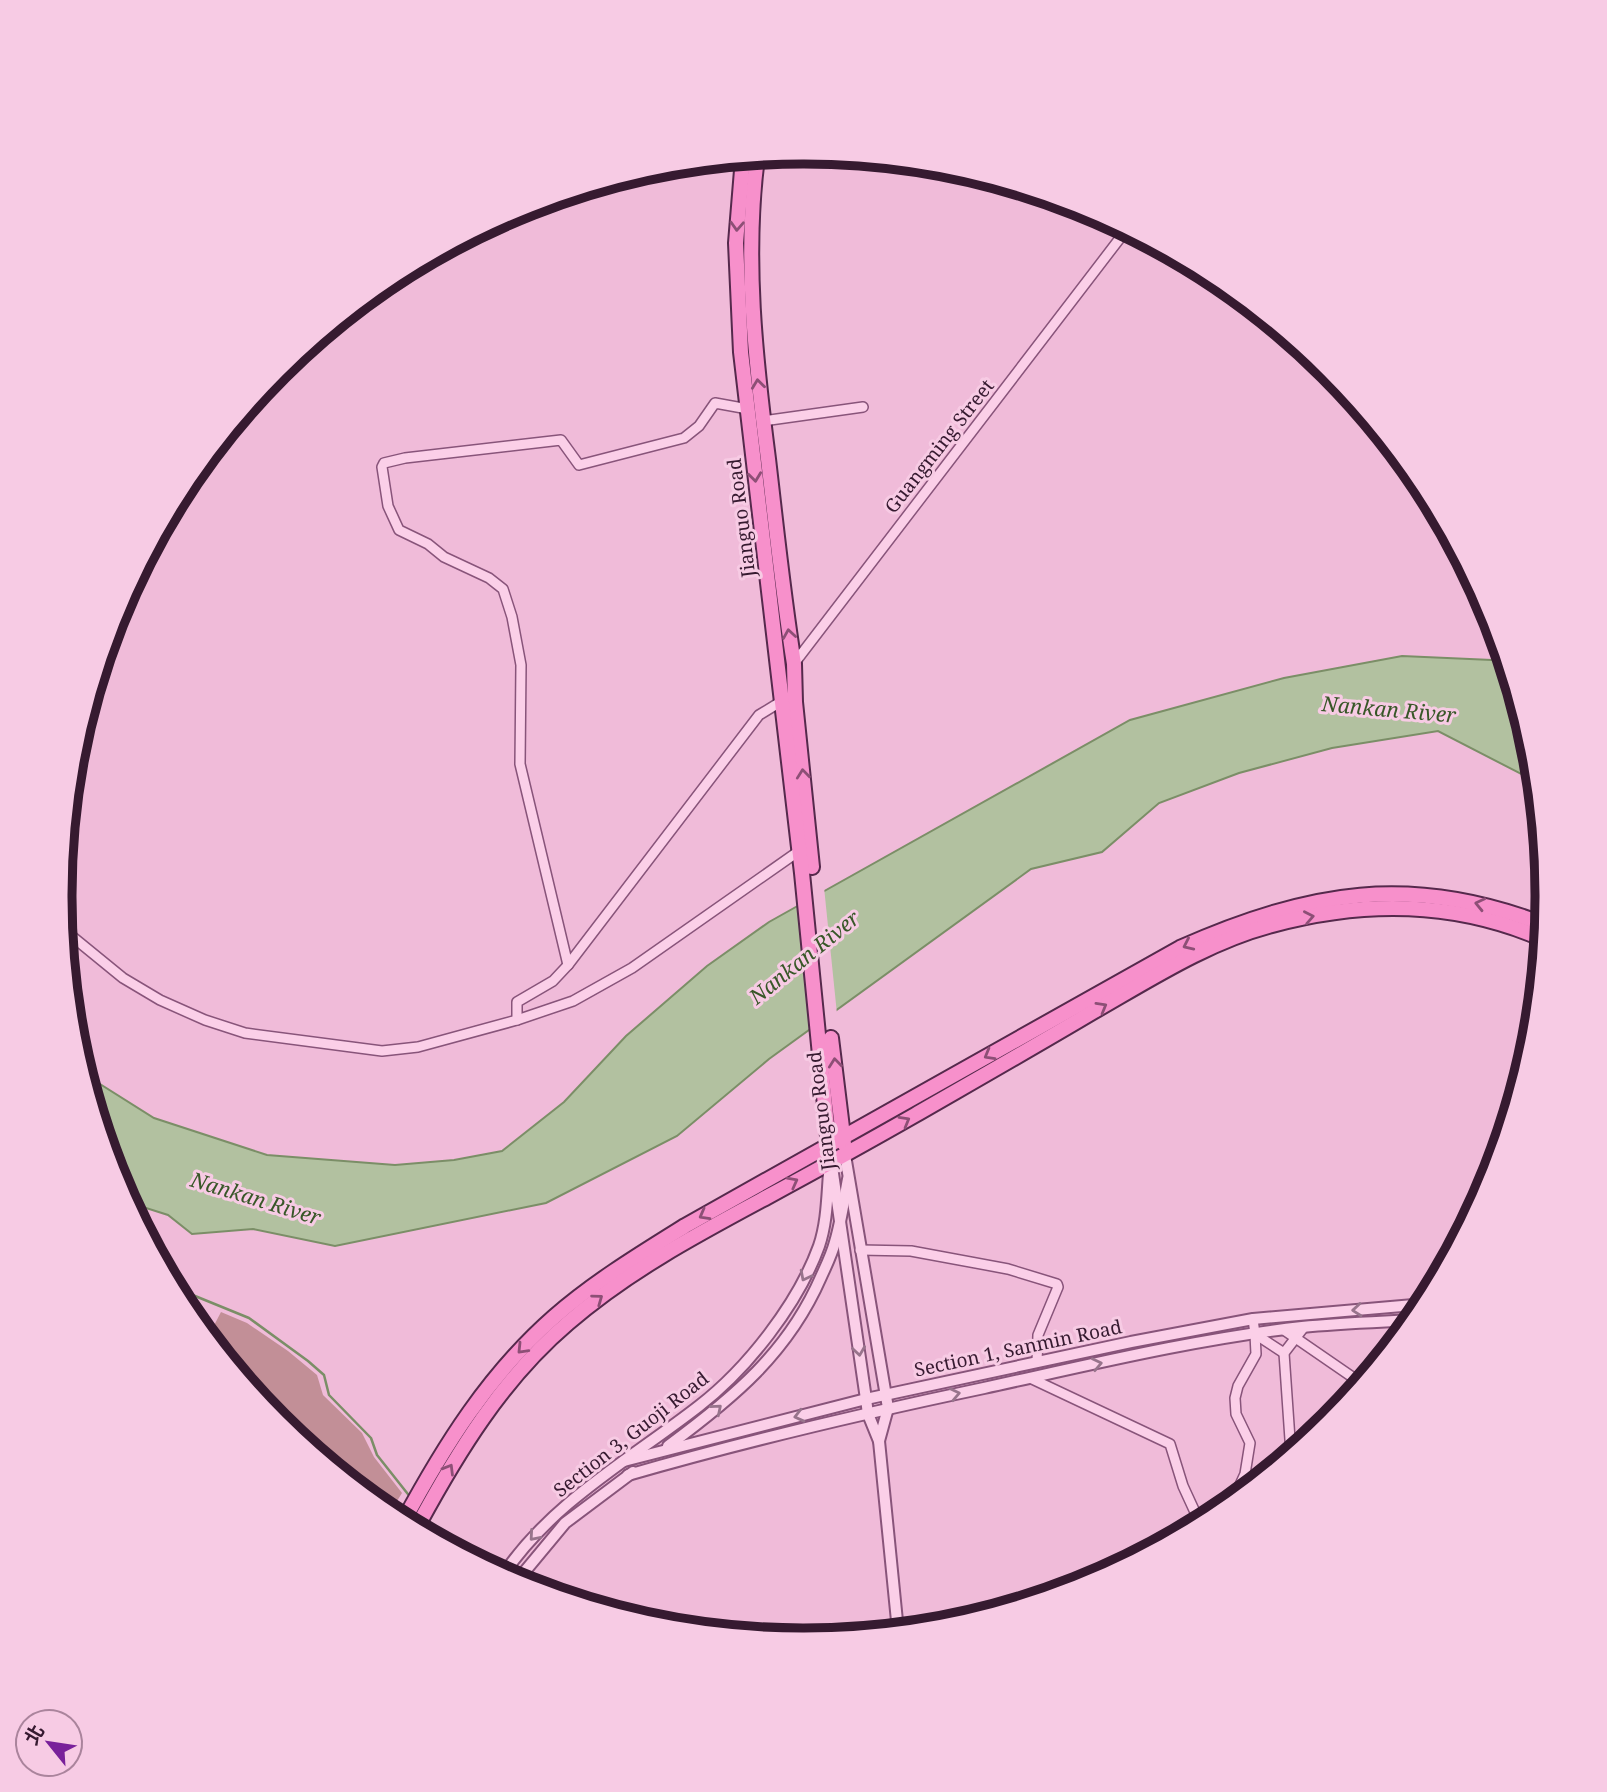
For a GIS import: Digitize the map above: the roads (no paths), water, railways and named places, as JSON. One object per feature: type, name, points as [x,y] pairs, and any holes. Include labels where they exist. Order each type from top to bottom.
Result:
[{"type":"main road","name":"Jianguo Road","points":[[756,166],[752,198],[750,280],[754,351],[793,664],[807,870]]},
{"type":"main road","name":"Jianguo Road","points":[[742,167],[738,198],[736,279],[748,409],[799,851],[807,870]]},
{"type":"main road","points":[[807,870],[825,1041]]},
{"type":"main road","points":[[409,1512],[442,1453],[502,1369],[554,1317],[622,1265],[685,1226],[1180,948],[1271,911],[1348,896],[1397,893],[1479,903],[1534,921]]},
{"type":"main road","points":[[421,1519],[455,1460],[490,1408],[543,1346],[568,1323],[656,1259],[845,1155],[1167,969],[1236,936],[1307,917],[1360,908],[1422,909],[1474,916],[1534,936]]},
{"type":"main road","name":"Jianguo Road","points":[[825,1041],[845,1155]]},
{"type":"main road","name":"Jianguo Road","points":[[825,1041],[828,1146]]},
{"type":"street","name":"Guangming Street","points":[[779,683],[1121,237]]},
{"type":"street","points":[[568,965],[520,764],[521,665],[512,617],[503,589],[489,578],[444,557],[428,544],[399,530],[388,506],[382,467],[384,463],[405,458],[561,440],[579,465],[684,438],[699,426],[715,402],[748,409]]},
{"type":"street","points":[[763,421],[863,407]]},
{"type":"street","points":[[517,1020],[517,1002],[553,981],[568,965],[759,715],[782,701]]},
{"type":"street","points":[[73,937],[122,978],[160,1000],[205,1020],[245,1033],[382,1051],[418,1047],[517,1020],[573,1001],[632,968],[799,851]]},
{"type":"street","name":"Jianguo Road","points":[[828,1146],[830,1163]]},
{"type":"street","name":"Jianguo Road","points":[[845,1155],[848,1179]]},
{"type":"street","points":[[830,1163],[841,1219],[868,1414],[879,1441],[897,1621]]},
{"type":"street","name":"Section 3, Guoji Road","points":[[510,1566],[543,1525],[702,1404],[763,1341],[802,1283],[820,1244],[826,1215],[830,1163]]},
{"type":"street","points":[[848,1179],[888,1408],[879,1441]]},
{"type":"street","name":"Section 3, Guoji Road","points":[[524,1572],[565,1523],[710,1415],[749,1382],[781,1346],[816,1287],[835,1245],[848,1179]]},
{"type":"street","points":[[860,1250],[911,1251],[1008,1269],[1057,1284],[1038,1335],[1037,1362]]},
{"type":"street","name":"Section 1, Sanmin Road","points":[[624,1461],[886,1394],[1253,1319],[1410,1305]]},
{"type":"street","points":[[1241,1483],[1250,1444],[1236,1414],[1235,1398],[1238,1386],[1256,1354],[1253,1319]]},
{"type":"street","name":"Section 1, Sanmin Road","points":[[628,1475],[710,1451],[888,1408],[1030,1378],[1255,1334],[1304,1327],[1399,1321]]},
{"type":"street","points":[[1290,1442],[1284,1353],[1304,1327]]},
{"type":"street","points":[[1284,1330],[1354,1378]]},
{"type":"street","points":[[1255,1334],[1284,1353]]},
{"type":"street","points":[[1030,1378],[1170,1444],[1183,1486],[1195,1513]]},
{"type":"water","name":"Nankan River","points":[[1402,656],[1496,662],[1510,707],[1525,776],[1438,731],[1332,748],[1239,773],[1159,803],[1102,852],[1031,869],[769,1059],[677,1136],[546,1203],[335,1246],[253,1229],[192,1234],[168,1215],[141,1206],[127,1176],[96,1082],[154,1118],[267,1155],[395,1165],[454,1160],[502,1151],[564,1102],[626,1036],[707,966],[769,922],[1130,720],[1284,678]]},
{"type":"waterway","points":[[142,1204],[144,1214]]},
{"type":"waterway","points":[[189,1294],[249,1318],[324,1375],[329,1395],[371,1438],[377,1455],[411,1498]]}]
